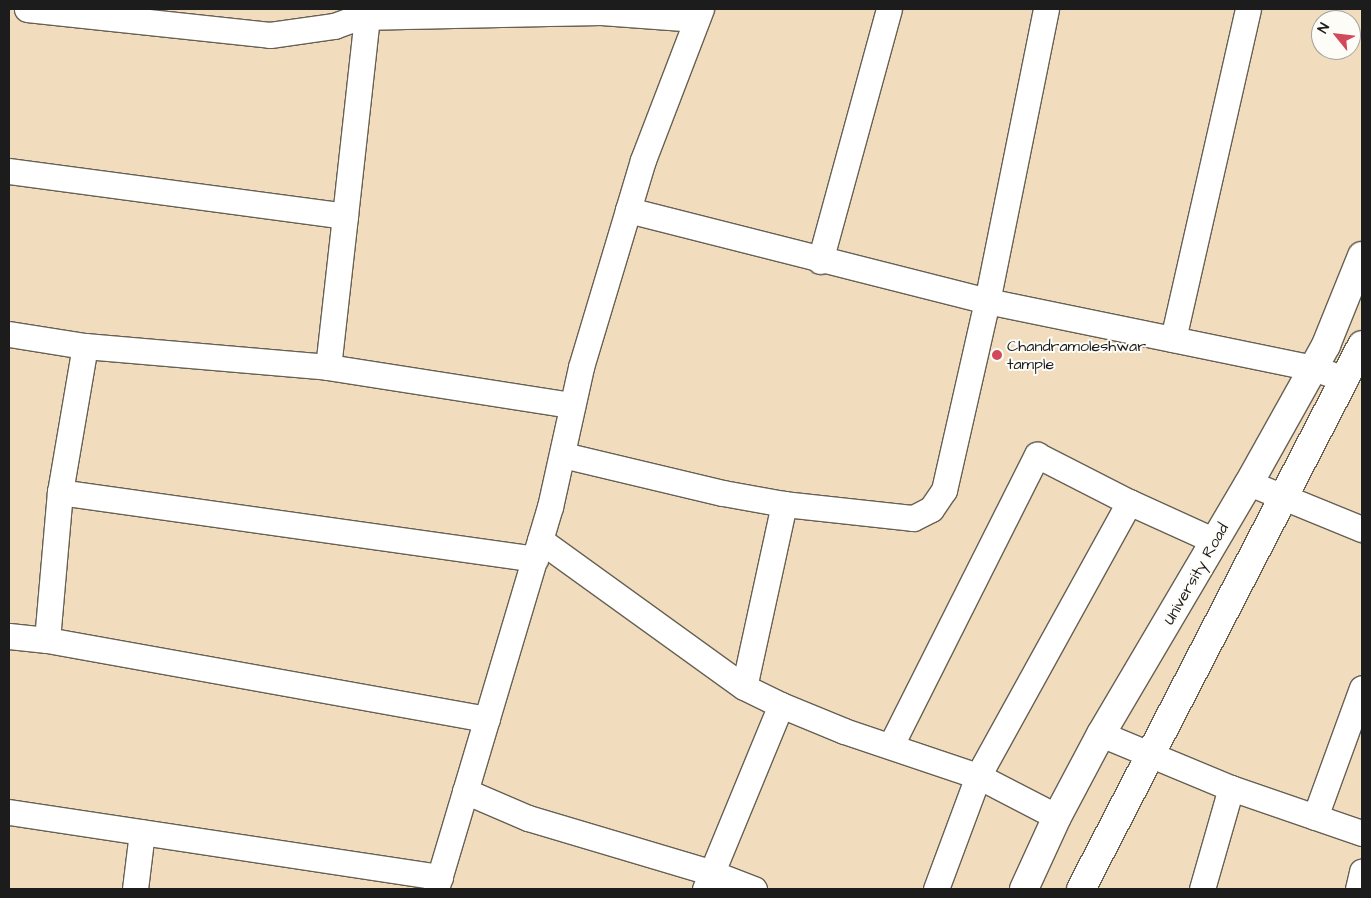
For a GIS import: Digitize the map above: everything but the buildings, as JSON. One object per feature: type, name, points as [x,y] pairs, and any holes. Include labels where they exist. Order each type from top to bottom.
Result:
[{"type":"street","points":[[9,812],[142,832],[438,883],[538,549],[563,455],[581,367],[643,160],[699,14],[543,11],[335,17],[270,35],[27,9]]},
{"type":"street","points":[[820,260],[889,9]]},
{"type":"street","points":[[563,455],[723,493],[784,504],[913,518],[931,509],[944,490],[987,301],[1046,9]]},
{"type":"street","points":[[1173,340],[1248,9]]},
{"type":"street","points":[[328,367],[368,17]]},
{"type":"street","points":[[9,171],[345,216]]},
{"type":"street","points":[[628,210],[987,301],[1313,368],[1345,379]]},
{"type":"street","name":"University Road","points":[[1024,889],[1057,817],[1101,734],[1249,483],[1326,345],[1362,256]]},
{"type":"street","points":[[9,334],[85,346],[328,367],[572,405]]},
{"type":"street","points":[[1081,889],[1362,345]]},
{"type":"street","points":[[48,640],[60,492],[85,346]]},
{"type":"street","points":[[891,745],[1037,455],[1129,502],[1214,541]]},
{"type":"street","points":[[1249,483],[1362,529]]},
{"type":"street","points":[[60,492],[538,549],[744,687],[781,705],[844,731],[891,745],[978,776],[1057,817]]},
{"type":"street","points":[[936,889],[978,776],[1129,502]]},
{"type":"street","points":[[744,687],[784,504]]},
{"type":"street","points":[[9,636],[48,640],[487,718]]},
{"type":"street","points":[[1315,817],[1362,688]]},
{"type":"street","points":[[708,881],[781,705]]},
{"type":"street","points":[[1101,734],[1231,788],[1362,833]]},
{"type":"street","points":[[1202,889],[1231,788]]},
{"type":"street","points":[[465,791],[528,818],[708,881],[754,889]]},
{"type":"street","points":[[135,889],[142,832]]},
{"type":"street","points":[[1358,889],[1362,871]]},
{"type":"place","name":"Chandramoleshwar tample","points":[[997,355]]}]
